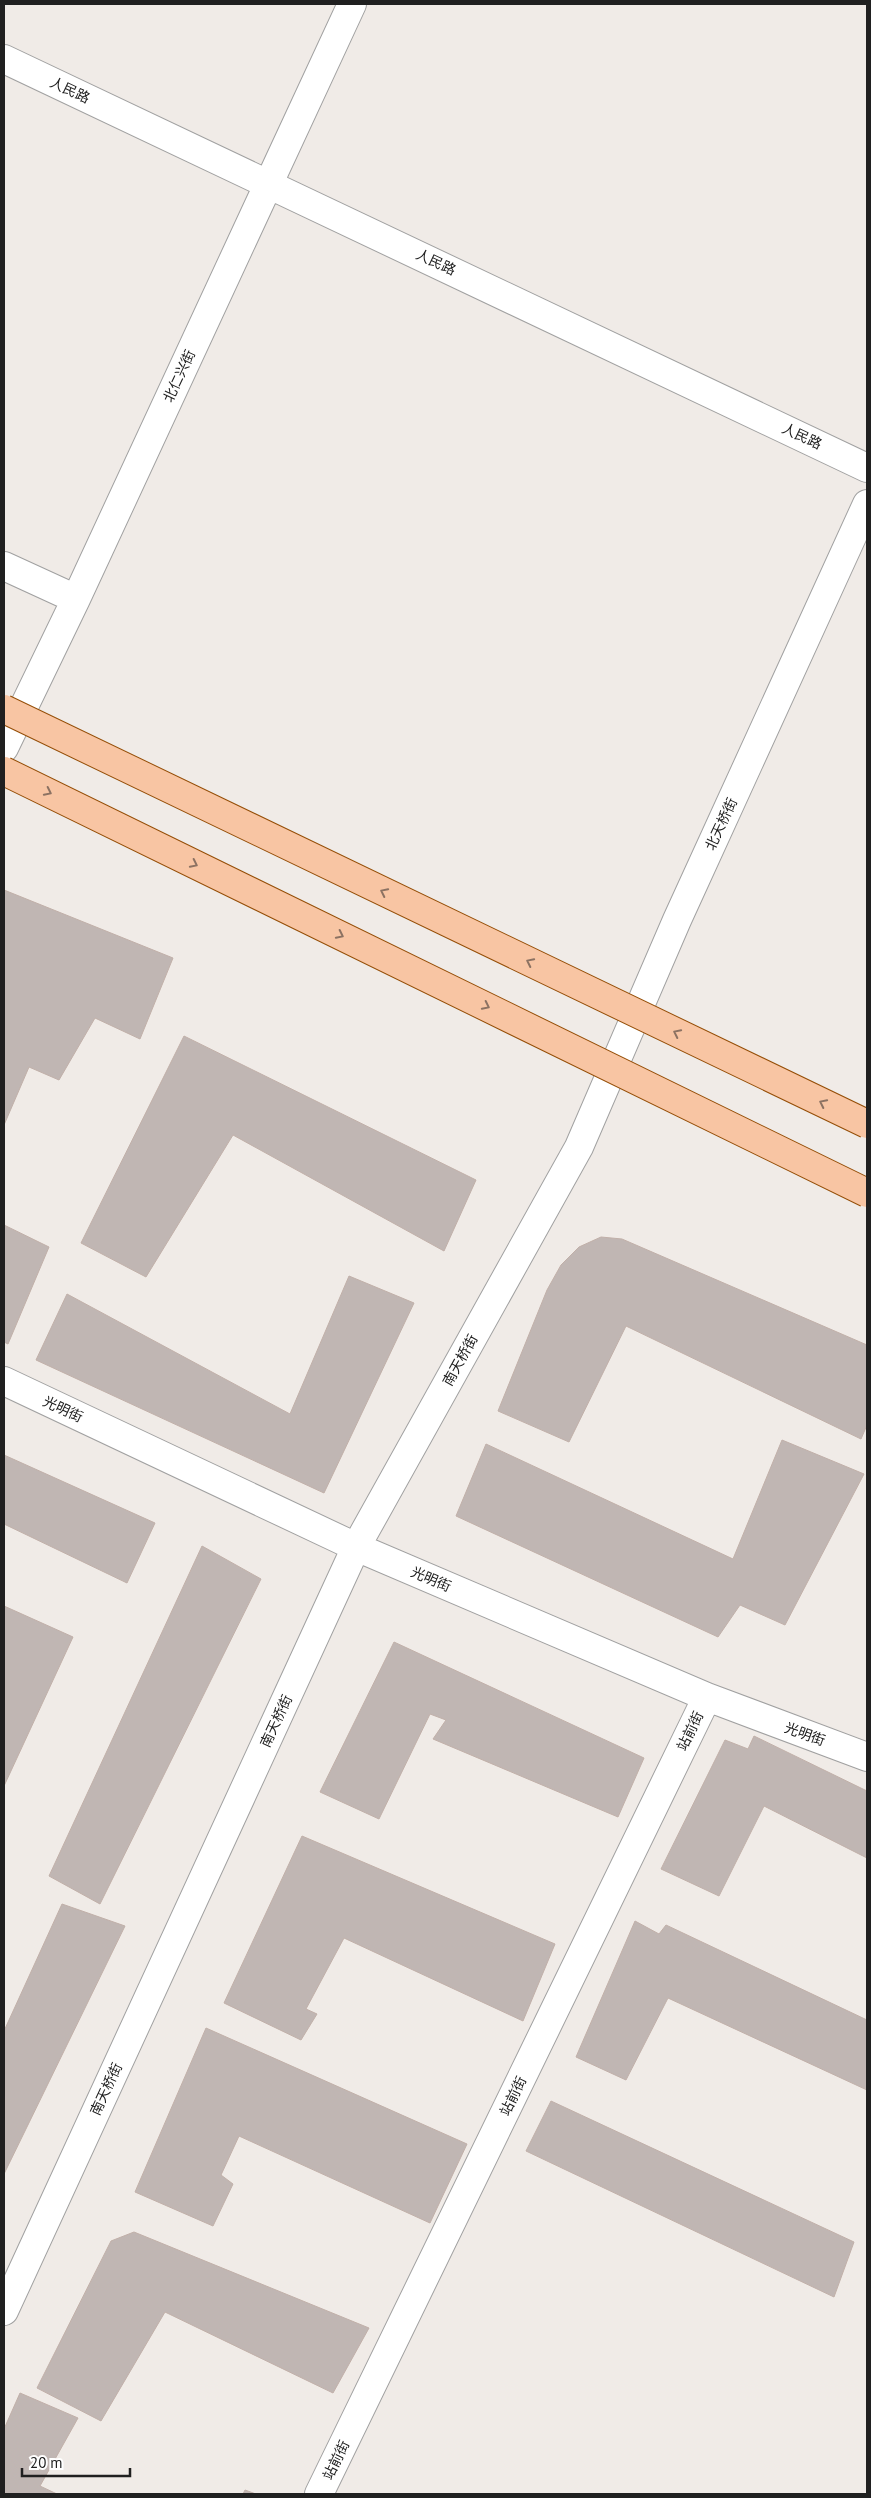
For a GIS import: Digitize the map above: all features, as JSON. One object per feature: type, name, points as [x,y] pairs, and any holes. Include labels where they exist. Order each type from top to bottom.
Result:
[{"type":"main road","points":[[4,709],[867,1124]]},
{"type":"main road","points":[[4,771],[867,1193]]},
{"type":"street","name":"北仁兴街","points":[[4,748],[76,599],[352,4]]},
{"type":"street","name":"人民路","points":[[4,59],[867,468]]},
{"type":"street","name":"北天桥街","points":[[579,1147],[677,920],[867,504]]},
{"type":"street","points":[[4,566],[76,599]]},
{"type":"street","name":"南天桥街","points":[[4,2311],[356,1547],[579,1147]]},
{"type":"street","name":"光明街","points":[[4,1381],[356,1547],[707,1697],[867,1756]]},
{"type":"street","name":"站前街","points":[[320,2494],[707,1697]]},
{"type":"building","points":[[4,890],[173,958],[140,1039],[95,1018],[59,1080],[29,1067],[4,1125]]},
{"type":"building","points":[[184,1036],[476,1180],[444,1251],[233,1135],[146,1277],[81,1243]]},
{"type":"building","points":[[4,1225],[49,1247],[8,1344],[4,1342]]},
{"type":"building","points":[[601,1237],[622,1239],[867,1345],[867,1425],[861,1439],[626,1326],[569,1442],[498,1411],[547,1290],[561,1265],[579,1247]]},
{"type":"building","points":[[349,1276],[414,1303],[324,1493],[36,1360],[67,1294],[290,1414]]},
{"type":"building","points":[[782,1440],[864,1474],[785,1625],[740,1605],[718,1637],[456,1516],[486,1444],[733,1559]]},
{"type":"building","points":[[4,1455],[155,1523],[127,1583],[4,1524]]},
{"type":"building","points":[[202,1546],[261,1579],[100,1904],[49,1876]]},
{"type":"building","points":[[4,1606],[73,1637],[4,1786]]},
{"type":"building","points":[[394,1642],[644,1758],[618,1817],[433,1739],[446,1720],[430,1714],[379,1819],[320,1792]]},
{"type":"building","points":[[754,1736],[867,1791],[867,1858],[764,1806],[719,1896],[661,1869],[725,1740],[748,1749]]},
{"type":"building","points":[[302,1836],[555,1944],[523,2021],[344,1938],[306,2009],[317,2014],[301,2040],[224,2003]]},
{"type":"building","points":[[62,1904],[125,1926],[4,2174],[4,2031]]},
{"type":"building","points":[[635,1921],[659,1934],[666,1925],[867,2020],[867,2090],[668,1998],[626,2080],[576,2057]]},
{"type":"building","points":[[206,2028],[467,2144],[430,2223],[239,2136],[221,2175],[233,2184],[213,2226],[135,2192]]},
{"type":"building","points":[[551,2101],[854,2242],[834,2297],[526,2151]]},
{"type":"building","points":[[134,2232],[369,2328],[333,2393],[165,2312],[101,2421],[37,2388],[111,2241]]},
{"type":"building","points":[[20,2393],[78,2418],[40,2486],[57,2494],[4,2494],[4,2429]]},
{"type":"building","points":[[245,2490],[256,2494],[243,2494]]}]
